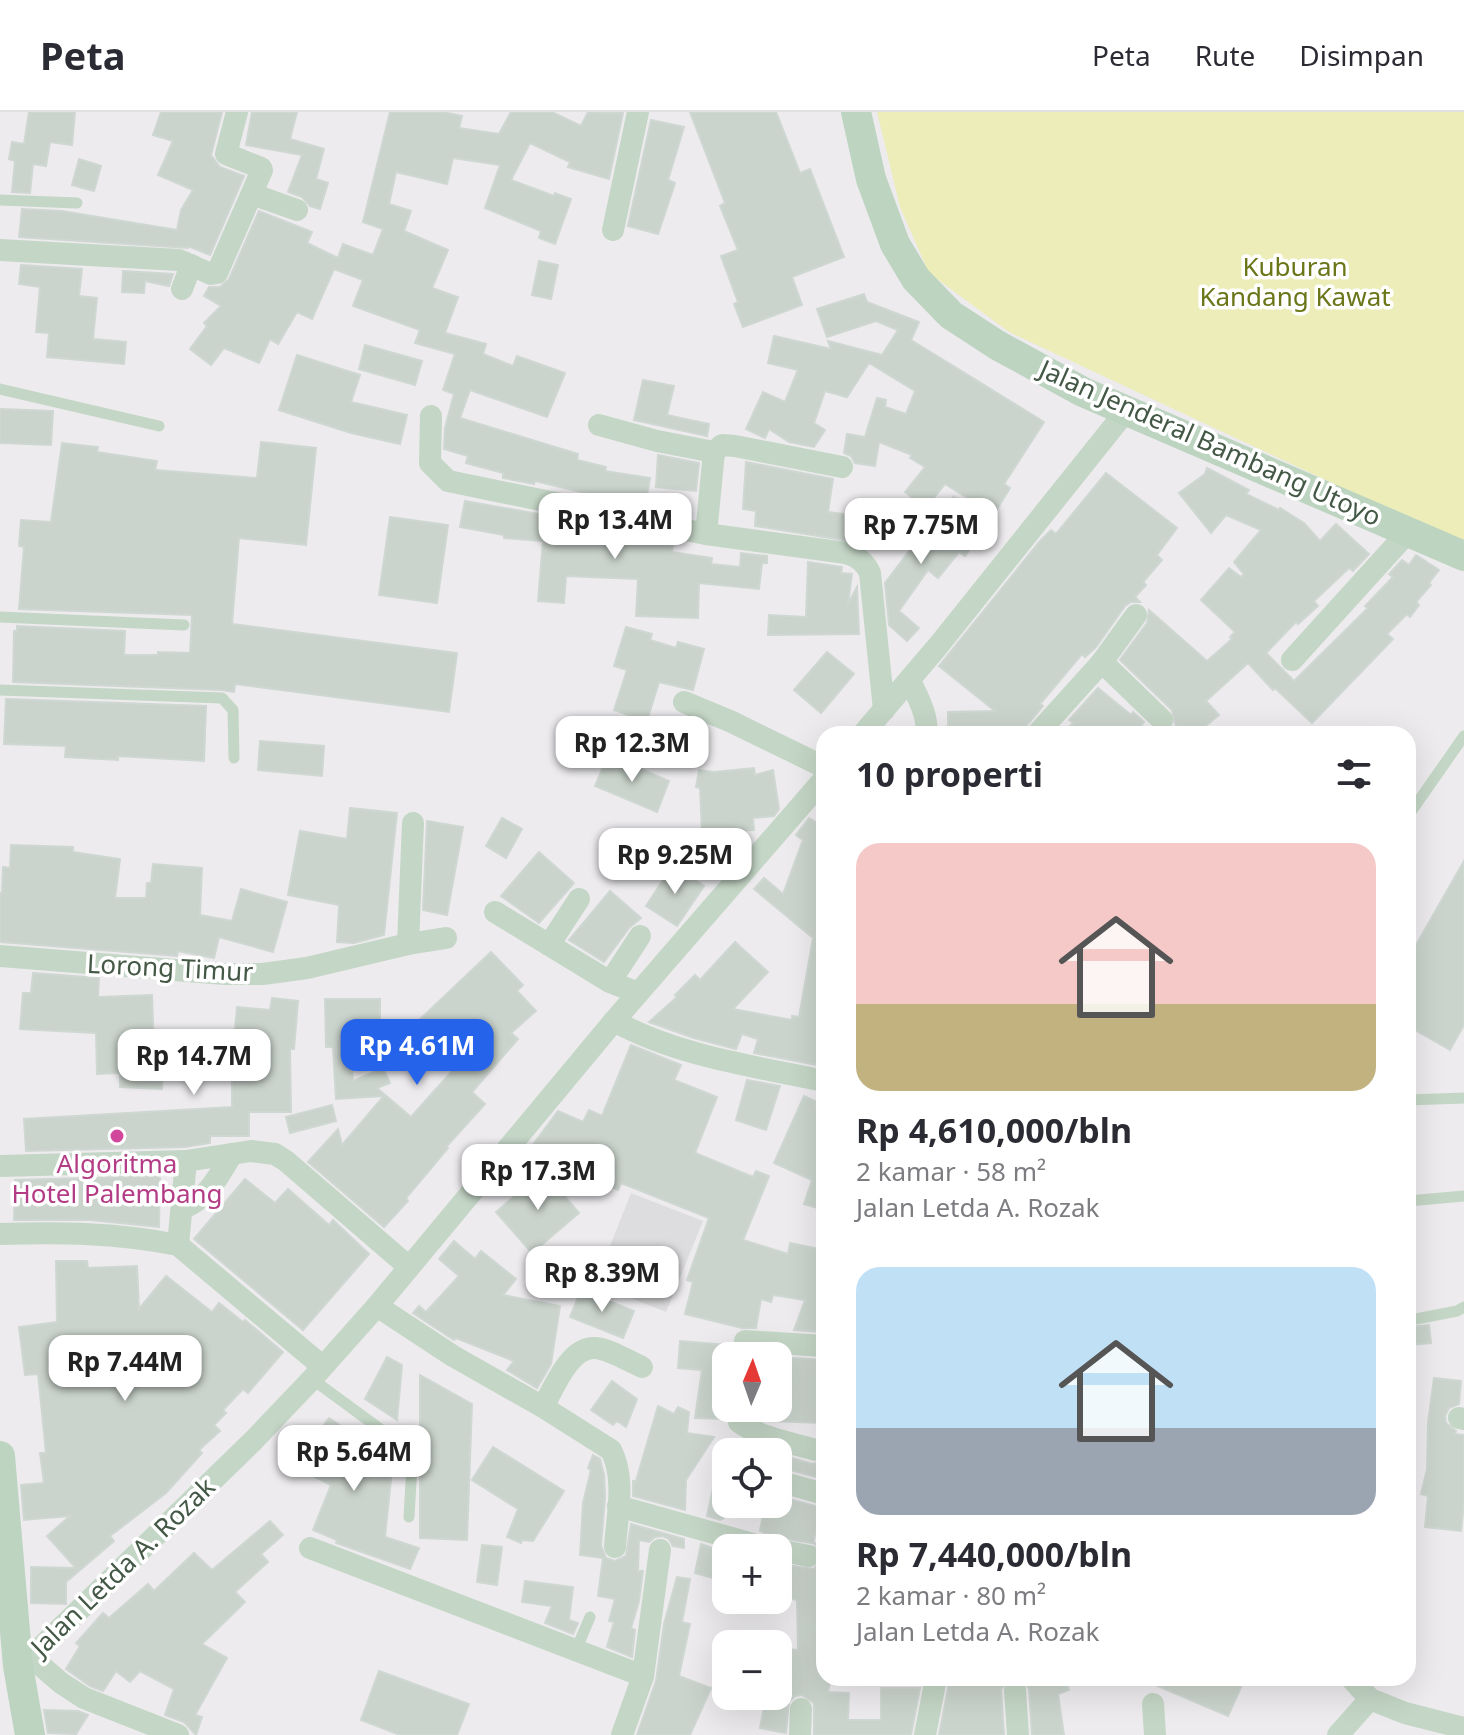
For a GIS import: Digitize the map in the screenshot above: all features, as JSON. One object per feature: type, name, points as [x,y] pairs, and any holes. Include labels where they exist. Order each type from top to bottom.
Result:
[{"type":"street","points":[[0,250],[179,260],[211,274],[218,272],[262,169],[225,152],[237,112]]},
{"type":"street","points":[[613,230],[638,112]]},
{"type":"street","name":"Jalan Jenderal Bambang Utoyo","points":[[856,112],[871,179],[895,244],[916,279],[951,315],[997,345],[1083,392],[1464,556]]},
{"type":"street","points":[[252,194],[297,210]]},
{"type":"street","points":[[182,289],[191,265]]},
{"type":"street","points":[[870,726],[910,681],[1126,411]]},
{"type":"street","points":[[431,416],[430,463],[448,481],[706,534],[846,553],[866,564],[872,589],[884,710]]},
{"type":"street","points":[[599,425],[714,452]]},
{"type":"street","points":[[706,534],[714,452],[722,445],[842,467]]},
{"type":"street","points":[[1292,660],[1408,532]]},
{"type":"street","points":[[1044,726],[1102,662],[1136,615]]},
{"type":"street","points":[[1102,662],[1162,720]]},
{"type":"street","points":[[910,681],[922,703],[927,726]]},
{"type":"street","points":[[684,702],[816,763]]},
{"type":"street","name":"Jalan Letda A. Rozak","points":[[25,1661],[253,1441],[377,1306],[614,1021],[816,788]]},
{"type":"street","points":[[408,944],[413,823]]},
{"type":"street","points":[[549,945],[579,899]]},
{"type":"street","points":[[495,912],[610,982],[638,993]]},
{"type":"street","points":[[610,982],[640,936]]},
{"type":"street","name":"Lorong Timur","points":[[0,956],[197,972],[263,974],[307,968],[446,938]]},
{"type":"street","points":[[614,1021],[680,1049],[816,1079]]},
{"type":"street","points":[[0,1166],[186,1161],[263,1152],[286,1161],[409,1267]]},
{"type":"street","points":[[183,1208],[195,1204],[205,1195],[232,1154]]},
{"type":"street","points":[[178,1245],[186,1161]]},
{"type":"street","points":[[0,1234],[63,1232],[149,1239],[178,1245],[317,1372]]},
{"type":"street","points":[[377,1306],[453,1356],[611,1450],[620,1484],[615,1547]]},
{"type":"street","points":[[792,1344],[816,1345]]},
{"type":"street","points":[[543,1407],[573,1357],[583,1350],[605,1350],[642,1367]]},
{"type":"street","points":[[739,1422],[763,1435],[816,1450]]},
{"type":"street","points":[[0,1456],[5,1574],[25,1661],[30,1735]]},
{"type":"street","points":[[792,1485],[816,1492]]},
{"type":"street","points":[[618,1506],[717,1534]]},
{"type":"street","points":[[310,1548],[643,1676]]},
{"type":"street","points":[[622,1735],[643,1676],[660,1550]]},
{"type":"street","points":[[792,1553],[809,1556]]},
{"type":"street","points":[[25,1661],[84,1698],[178,1735]]},
{"type":"street","points":[[925,1735],[934,1686]]},
{"type":"street","points":[[1358,1686],[1370,1699],[1405,1713],[1464,1728]]},
{"type":"street","points":[[1015,1690],[1018,1735]]},
{"type":"street","points":[[1338,1735],[1370,1699]]},
{"type":"street","points":[[1153,1704],[1155,1735]]},
{"type":"street","points":[[800,1735],[801,1709]]},
{"type":"lane","points":[[0,200],[77,203]]},
{"type":"lane","points":[[0,389],[159,426]]},
{"type":"lane","points":[[0,617],[184,625]]},
{"type":"lane","points":[[0,690],[222,698],[233,710],[234,758]]},
{"type":"lane","points":[[1416,805],[1464,736]]},
{"type":"lane","points":[[1416,1100],[1464,1098]]},
{"type":"lane","points":[[1416,1200],[1464,1196]]},
{"type":"lane","points":[[1416,1319],[1464,1307]]},
{"type":"lane","points":[[317,1372],[406,1448],[412,1465],[409,1517]]},
{"type":"lane","points":[[576,1650],[590,1617]]},
{"type":"shaded area","points":[[953,495],[991,519],[980,535],[943,512]]},
{"type":"shaded area","points":[[631,1193],[703,1221],[666,1312],[595,1284]]},
{"type":"green space","name":"Kuburan Kandang Kawat","points":[[877,112],[1464,112],[1464,540],[1392,511],[1009,332],[929,273],[900,207]]},
{"type":"building","points":[[29,112],[75,112],[72,145],[50,142],[46,166],[33,164],[30,193],[12,192],[15,161],[9,159],[12,142],[24,144]]},
{"type":"building","points":[[161,112],[222,112],[211,155],[220,167],[244,176],[210,255],[188,246],[19,237],[22,209],[62,211],[177,230],[181,210],[193,190],[158,175],[173,141],[153,135]]},
{"type":"building","points":[[252,112],[297,112],[290,139],[324,149],[316,179],[328,183],[320,209],[288,192],[302,155],[246,145]]},
{"type":"building","points":[[390,112],[443,112],[462,116],[459,128],[499,134],[511,112],[552,112],[581,126],[588,112],[623,113],[609,179],[568,167],[570,162],[530,143],[511,180],[571,199],[555,244],[539,238],[541,231],[485,208],[500,165],[453,158],[447,184],[396,172],[389,204],[411,211],[404,231],[448,250],[432,288],[458,297],[445,333],[486,344],[483,354],[513,366],[517,356],[565,373],[547,417],[470,390],[460,418],[578,454],[577,460],[606,467],[605,471],[650,478],[645,507],[535,481],[534,484],[503,478],[503,473],[466,463],[468,456],[444,449],[445,428],[454,394],[443,390],[455,354],[415,343],[420,330],[353,306],[363,280],[334,269],[312,319],[297,312],[278,344],[270,339],[259,363],[224,348],[211,365],[190,349],[207,326],[204,323],[221,306],[204,296],[209,287],[220,287],[229,279],[259,211],[312,232],[307,243],[338,258],[343,244],[373,255],[383,229],[363,222]]},
{"type":"building","points":[[690,112],[776,112],[800,173],[810,169],[844,257],[792,277],[802,305],[743,327],[734,304],[738,302],[721,256],[738,250],[720,206],[725,203]]},
{"type":"building","points":[[651,120],[684,127],[668,180],[675,183],[658,234],[628,226]]},
{"type":"building","points":[[79,159],[101,166],[94,191],[72,185]]},
{"type":"building","points":[[539,261],[558,265],[551,299],[532,295]]},
{"type":"building","points":[[21,265],[82,269],[79,296],[97,298],[93,339],[126,342],[124,364],[47,357],[49,333],[36,332],[40,287],[19,284]]},
{"type":"building","points":[[123,271],[173,274],[169,286],[145,281],[144,293],[122,292]]},
{"type":"building","points":[[864,294],[867,302],[919,322],[911,340],[1044,422],[1004,484],[1010,488],[994,514],[945,484],[926,508],[905,492],[925,467],[910,458],[912,455],[879,442],[875,466],[855,463],[851,456],[844,453],[847,434],[865,437],[877,398],[886,400],[885,407],[906,414],[915,391],[869,363],[847,397],[825,391],[814,423],[825,430],[814,447],[789,442],[769,429],[765,438],[746,429],[763,392],[785,402],[798,370],[768,363],[774,336],[831,349],[828,341],[882,355],[898,330],[876,321],[827,337],[817,309]]},
{"type":"building","points":[[365,345],[422,361],[415,385],[359,369]]},
{"type":"building","points":[[297,355],[360,375],[351,402],[407,415],[400,444],[351,433],[279,410]]},
{"type":"building","points":[[643,380],[674,386],[667,415],[709,424],[707,436],[634,420]]},
{"type":"building","points":[[0,409],[53,411],[51,445],[0,443]]},
{"type":"building","points":[[261,442],[316,448],[306,545],[239,538],[232,624],[457,653],[449,712],[235,684],[234,692],[13,682],[14,631],[17,631],[17,626],[125,631],[124,655],[190,653],[192,615],[19,609],[24,547],[19,546],[21,520],[51,522],[62,443],[98,447],[97,452],[157,461],[155,470],[257,478]]},
{"type":"building","points":[[658,455],[699,463],[696,491],[656,487]]},
{"type":"building","points":[[746,462],[833,479],[828,512],[860,516],[856,542],[755,526],[756,511],[743,509]]},
{"type":"building","points":[[1207,468],[1249,490],[1246,494],[1280,508],[1304,523],[1320,541],[1336,524],[1369,554],[1353,571],[1349,568],[1314,601],[1318,606],[1298,624],[1296,622],[1266,653],[1294,681],[1368,608],[1365,606],[1393,577],[1389,574],[1402,560],[1409,565],[1416,555],[1439,570],[1416,602],[1419,605],[1410,617],[1407,614],[1387,634],[1393,639],[1312,723],[1275,688],[1273,690],[1248,663],[1206,701],[1219,715],[1206,726],[1177,726],[1172,710],[1120,660],[1147,623],[1149,610],[1207,661],[1232,639],[1230,637],[1235,632],[1201,600],[1229,568],[1241,577],[1244,574],[1234,562],[1261,530],[1226,515],[1211,533],[1179,493],[1205,474]]},
{"type":"building","points":[[1106,473],[1177,528],[1157,555],[1162,560],[1135,597],[1140,602],[1125,606],[1096,647],[1085,657],[1082,654],[1040,704],[1043,706],[1027,726],[948,726],[948,712],[995,711],[939,666],[1040,541],[1051,530],[1056,534]]},
{"type":"building","points":[[465,501],[539,514],[539,518],[574,524],[573,531],[601,532],[602,527],[640,535],[639,540],[673,546],[672,552],[712,558],[711,564],[740,567],[741,553],[767,556],[767,563],[762,563],[759,589],[699,583],[698,618],[636,616],[638,579],[566,576],[564,603],[538,601],[543,541],[504,538],[504,535],[460,527]]},
{"type":"building","points":[[942,515],[976,540],[965,556],[959,552],[938,578],[928,570],[899,611],[919,628],[907,641],[889,625],[885,583],[910,550],[886,537],[895,523],[924,539]]},
{"type":"building","points":[[390,517],[448,525],[437,603],[379,595]]},
{"type":"building","points":[[808,562],[842,567],[841,573],[852,574],[848,604],[857,587],[859,634],[768,635],[769,615],[806,617]]},
{"type":"building","points":[[626,627],[652,634],[650,640],[676,648],[678,642],[704,649],[693,690],[659,682],[647,721],[614,710],[627,670],[614,666]]},
{"type":"building","points":[[827,652],[854,674],[821,713],[794,690]]},
{"type":"building","points":[[1098,688],[1144,722],[1141,726],[1070,726],[1073,723],[1069,720]]},
{"type":"building","points":[[6,699],[206,706],[204,761],[118,756],[118,760],[65,757],[66,746],[4,744]]},
{"type":"building","points":[[260,741],[324,746],[322,776],[258,770]]},
{"type":"building","points":[[608,755],[669,781],[657,812],[595,786]]},
{"type":"building","points":[[754,768],[755,775],[773,770],[779,809],[774,816],[753,818],[754,830],[702,832],[700,788],[696,787],[699,770],[714,772]]},
{"type":"building","points":[[350,808],[397,813],[384,935],[354,943],[337,942],[339,905],[288,895],[300,831],[347,839]]},
{"type":"building","points":[[502,818],[522,829],[506,858],[486,846]]},
{"type":"building","points":[[809,818],[816,822],[816,1065],[754,1053],[758,1039],[742,1034],[736,1049],[649,1022],[677,997],[675,995],[695,975],[700,980],[735,942],[768,972],[733,1009],[792,1020],[792,1016],[799,1017],[813,938],[754,889],[764,878],[783,894],[803,840],[796,835]]},
{"type":"building","points":[[427,821],[463,827],[447,915],[423,910]]},
{"type":"building","points":[[11,845],[73,847],[73,852],[120,859],[115,898],[146,898],[153,864],[202,868],[200,915],[232,921],[241,889],[287,902],[273,952],[219,937],[214,958],[178,951],[177,956],[0,942],[0,893],[3,867],[10,868]]},
{"type":"building","points":[[539,852],[574,883],[539,923],[501,896]]},
{"type":"building","points":[[1464,861],[1464,1025],[1450,1050],[1416,1031],[1416,945]]},
{"type":"building","points":[[673,865],[704,886],[677,926],[646,906]]},
{"type":"building","points":[[610,891],[641,918],[629,928],[604,962],[569,940]]},
{"type":"building","points":[[491,952],[523,985],[517,991],[536,1011],[511,1033],[518,1039],[472,1092],[485,1104],[446,1147],[406,1198],[408,1201],[384,1227],[308,1162],[338,1129],[342,1145],[384,1096],[336,1099],[333,1047],[326,1047],[325,999],[380,999],[380,1046],[351,1046],[353,1081],[383,1068],[390,1083],[377,1088],[411,1117],[453,1070],[450,1067],[454,1062],[416,1023]]},
{"type":"building","points":[[33,973],[99,978],[98,997],[152,995],[154,1051],[163,1051],[162,1089],[120,1087],[120,1073],[97,1074],[96,1033],[20,1029],[23,993],[31,993]]},
{"type":"building","points":[[272,998],[298,1001],[294,1049],[290,1049],[291,1112],[249,1112],[249,1136],[210,1136],[210,1143],[185,1147],[26,1151],[24,1119],[232,1107],[237,1007],[270,1010]]},
{"type":"building","points":[[631,1045],[681,1065],[674,1080],[717,1097],[695,1153],[753,1177],[756,1171],[769,1176],[743,1240],[788,1254],[790,1243],[816,1248],[816,1332],[794,1330],[805,1300],[773,1295],[771,1302],[761,1299],[756,1328],[742,1328],[685,1314],[693,1282],[687,1280],[709,1218],[621,1183],[618,1190],[558,1163],[532,1146],[558,1111],[583,1122],[589,1110],[602,1116]]},
{"type":"building","points":[[747,1080],[780,1086],[766,1130],[736,1120]]},
{"type":"building","points":[[804,1096],[816,1102],[816,1208],[804,1204],[812,1180],[774,1163]]},
{"type":"building","points":[[332,1105],[336,1121],[290,1133],[286,1117]]},
{"type":"building","points":[[543,1171],[579,1213],[532,1253],[496,1212]]},
{"type":"building","points":[[160,1176],[159,1227],[90,1220],[14,1220],[15,1180]]},
{"type":"building","points":[[245,1179],[275,1203],[288,1189],[329,1225],[333,1220],[369,1254],[303,1330],[194,1239]]},
{"type":"building","points":[[454,1241],[475,1259],[481,1251],[516,1279],[503,1295],[560,1306],[551,1364],[537,1388],[507,1370],[514,1361],[456,1338],[454,1340],[413,1313],[419,1306],[426,1312],[459,1276],[439,1259]]},
{"type":"building","points":[[56,1261],[87,1261],[88,1268],[137,1266],[139,1309],[166,1276],[212,1312],[219,1303],[283,1352],[248,1393],[243,1389],[223,1410],[226,1413],[214,1425],[220,1431],[199,1450],[202,1453],[166,1493],[110,1536],[114,1541],[66,1582],[66,1604],[31,1603],[31,1567],[76,1568],[47,1536],[70,1516],[24,1520],[21,1485],[44,1483],[40,1453],[46,1453],[38,1374],[25,1375],[19,1327],[57,1322]]},
{"type":"building","points":[[581,1290],[634,1311],[623,1338],[570,1317]]},
{"type":"building","points":[[1429,1325],[1431,1343],[1416,1344],[1416,1326]]},
{"type":"building","points":[[680,1341],[712,1344],[712,1419],[695,1418],[702,1370],[678,1368]]},
{"type":"building","points":[[387,1357],[402,1365],[397,1420],[365,1399]]},
{"type":"building","points":[[792,1358],[816,1359],[816,1423],[792,1422]]},
{"type":"building","points":[[420,1375],[472,1404],[467,1540],[420,1538]]},
{"type":"building","points":[[1434,1378],[1461,1381],[1459,1404],[1449,1408],[1445,1416],[1446,1423],[1456,1431],[1455,1434],[1464,1435],[1461,1531],[1425,1527],[1428,1496],[1421,1494],[1427,1469],[1428,1422]]},
{"type":"building","points":[[612,1381],[637,1399],[626,1427],[617,1421],[613,1425],[591,1410]]},
{"type":"building","points":[[658,1406],[674,1414],[678,1407],[689,1412],[687,1433],[714,1437],[686,1480],[685,1510],[633,1496],[633,1481],[636,1481]]},
{"type":"building","points":[[329,1418],[393,1460],[385,1537],[419,1548],[410,1569],[336,1543],[337,1540],[313,1530],[331,1485],[293,1466]]},
{"type":"building","points":[[493,1447],[564,1491],[533,1541],[522,1540],[521,1543],[507,1537],[518,1509],[472,1480]]},
{"type":"building","points":[[593,1455],[600,1459],[604,1475],[601,1546],[606,1558],[615,1561],[626,1556],[631,1524],[684,1539],[684,1548],[673,1546],[663,1536],[649,1542],[639,1540],[638,1571],[643,1571],[631,1628],[635,1630],[632,1657],[607,1647],[614,1622],[609,1621],[615,1599],[598,1596],[603,1558],[580,1555],[583,1503]]},
{"type":"building","points":[[792,1458],[816,1463],[816,1477],[792,1471]]},
{"type":"building","points":[[712,1493],[712,1518],[707,1516]]},
{"type":"building","points":[[792,1500],[816,1506],[813,1543],[792,1540],[792,1534],[760,1531],[762,1518],[792,1518]]},
{"type":"building","points":[[270,1521],[283,1535],[261,1554],[268,1562],[235,1592],[245,1602],[202,1644],[227,1658],[195,1715],[202,1717],[196,1735],[184,1722],[165,1715],[174,1689],[140,1671],[130,1682],[116,1671],[103,1691],[66,1669],[80,1646],[76,1643],[103,1613],[109,1618],[148,1584],[154,1591],[194,1553],[212,1570]]},
{"type":"building","points":[[701,1544],[712,1548],[712,1578],[695,1573]]},
{"type":"building","points":[[482,1545],[502,1547],[497,1585],[477,1582]]},
{"type":"building","points":[[792,1566],[814,1569],[816,1567],[816,1686],[829,1686],[828,1692],[849,1693],[848,1720],[881,1720],[881,1688],[920,1688],[911,1735],[814,1735],[814,1703],[802,1695],[792,1699],[792,1649],[798,1650],[797,1600],[792,1599]]},
{"type":"building","points":[[677,1577],[690,1579],[682,1622],[690,1624],[679,1676],[711,1688],[690,1735],[637,1735],[656,1681],[664,1624]]},
{"type":"building","points":[[525,1581],[573,1587],[569,1620],[578,1623],[573,1634],[545,1623],[552,1606],[522,1602]]},
{"type":"building","points":[[379,1671],[469,1704],[457,1735],[400,1735],[361,1720]]},
{"type":"building","points":[[948,1686],[1003,1686],[1004,1735],[939,1735]]},
{"type":"building","points":[[1027,1686],[1068,1686],[1069,1690],[1058,1694],[1064,1735],[1032,1735]]},
{"type":"building","points":[[1158,1686],[1242,1686],[1228,1716]]},
{"type":"building","points":[[44,1710],[78,1711],[88,1715],[76,1734],[48,1733]]},
{"type":"building","points":[[763,1710],[788,1710],[786,1733],[760,1728]]},
{"type":"place","name":"Algoritma Hotel Palembang","points":[[117,1136]]}]
